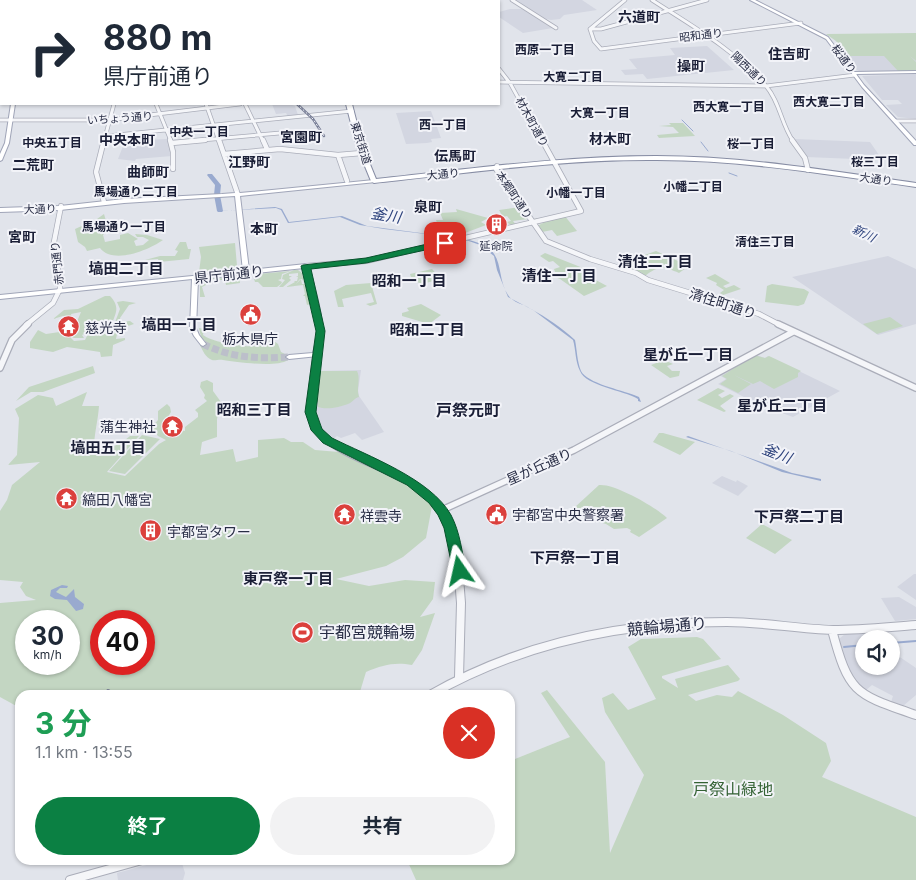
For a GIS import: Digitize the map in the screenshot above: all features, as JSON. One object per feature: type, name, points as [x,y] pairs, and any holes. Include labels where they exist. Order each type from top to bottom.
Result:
[{"type":"highway","name":"東京街道","points":[[349,105],[362,153],[374,180]]},
{"type":"highway","name":"大通り","points":[[374,180],[554,162],[669,159],[731,161],[809,169],[916,184]]},
{"type":"main road","name":"桜通り","points":[[752,0],[827,38],[854,74],[916,144]]},
{"type":"main road","points":[[854,74],[916,73]]},
{"type":"main road","points":[[0,160],[7,143],[9,119],[13,105]]},
{"type":"main road","name":"大通り","points":[[237,194],[347,181],[374,180]]},
{"type":"main road","name":"大通り","points":[[0,208],[60,207],[104,201],[215,196],[374,180]]},
{"type":"main road","points":[[237,194],[246,272]]},
{"type":"main road","points":[[288,357],[316,355],[320,337],[320,324],[306,266]]},
{"type":"main road","name":"県庁前通り","points":[[0,297],[306,266]]},
{"type":"main road","points":[[195,278],[193,328],[203,344]]},
{"type":"street","points":[[512,0],[556,28]]},
{"type":"street","points":[[590,29],[625,0]]},
{"type":"street","name":"陽西通り","points":[[652,0],[707,34],[730,51],[766,85],[777,102],[791,138],[805,158],[809,169]]},
{"type":"street","points":[[590,29],[600,29],[707,0]]},
{"type":"street","name":"昭和通り","points":[[590,29],[594,41],[601,48],[800,23]]},
{"type":"street","name":"材木町通り","points":[[500,70],[508,80],[581,211],[533,223]]},
{"type":"street","points":[[500,81],[766,85],[854,74]]},
{"type":"street","points":[[104,201],[97,174],[98,163],[107,136],[114,105]]},
{"type":"street","points":[[156,105],[172,143],[173,169]]},
{"type":"street","name":"いちょう通り","points":[[0,120],[111,120],[160,115],[207,106],[224,105]]},
{"type":"street","points":[[246,105],[267,149]]},
{"type":"street","points":[[207,106],[237,194]]},
{"type":"street","points":[[107,136],[352,111]]},
{"type":"street","points":[[896,121],[916,121]]},
{"type":"street","points":[[172,143],[280,133]]},
{"type":"street","points":[[224,154],[267,149],[289,149],[338,155],[362,153]]},
{"type":"street","points":[[338,155],[347,181]]},
{"type":"street","name":"本郷町通り","points":[[496,168],[533,223]]},
{"type":"street","name":"赤門通り","points":[[59,291],[53,238],[58,227],[60,207]]},
{"type":"street","name":"県庁前通り","points":[[306,266],[366,260],[533,223]]},
{"type":"street","name":"清住町通り","points":[[533,223],[546,241],[557,247],[636,273],[646,279],[755,313],[916,388]]},
{"type":"street","points":[[0,368],[9,343],[14,336],[30,321],[48,309],[59,291]]},
{"type":"street","name":"星が丘通り","points":[[442,510],[574,450],[793,332]]},
{"type":"street","points":[[316,355],[310,412],[312,422],[318,432],[336,447],[417,486],[429,495],[442,510],[450,528],[460,571],[459,678]]},
{"type":"street","name":"競輪場通り","points":[[439,690],[459,678],[506,659],[563,642],[641,627],[737,622],[832,630],[916,625]]},
{"type":"street","points":[[832,630],[845,672],[856,688],[874,700],[916,715]]},
{"type":"street","points":[[70,880],[124,865]]},
{"type":"shaded area","points":[[514,0],[582,0],[597,10],[564,15],[560,19],[551,20],[541,18]]},
{"type":"shaded area","points":[[522,9],[553,28],[523,33],[500,18],[500,12]]},
{"type":"shaded area","points":[[707,46],[734,70],[647,79],[643,74],[625,75],[621,70],[637,69],[629,59],[675,55],[670,48]]},
{"type":"shaded area","points":[[846,56],[911,56],[916,61],[916,71],[861,72],[857,70]]},
{"type":"shaded area","points":[[916,74],[916,119],[898,117],[886,105],[902,104],[898,100],[882,100],[862,76]]},
{"type":"shaded area","points":[[272,105],[292,105],[295,106],[298,115],[288,117],[286,113],[276,114]]},
{"type":"shaded area","points":[[431,111],[441,138],[431,139],[432,142],[427,143],[406,144],[396,113]]},
{"type":"shaded area","points":[[168,139],[172,156],[136,159],[135,161],[118,159],[125,141]]},
{"type":"shaded area","points":[[794,139],[870,142],[879,155],[852,154],[855,159],[806,157]]},
{"type":"shaded area","points":[[888,256],[916,269],[916,324],[878,335],[792,277]]},
{"type":"shaded area","points":[[753,354],[765,358],[768,356],[840,391],[793,417],[760,405],[718,384],[726,379],[717,374]]},
{"type":"shaded area","points":[[361,370],[359,396],[384,432],[362,440],[355,433],[341,438],[337,436],[332,440],[323,433],[313,413],[319,371]]},
{"type":"shaded area","points":[[722,476],[736,482],[737,480],[748,486],[738,496],[712,483]]},
{"type":"shaded area","points":[[916,574],[916,600],[897,587]]},
{"type":"shaded area","points":[[899,597],[916,607],[916,619],[895,621],[881,598]]},
{"type":"shaded area","points":[[845,634],[855,634],[855,675],[900,675],[900,657],[916,668],[916,695],[903,706],[891,702],[893,696],[872,685],[865,691],[850,675],[839,639]]},
{"type":"shaded area","points":[[147,865],[183,865],[185,873],[183,880],[118,880],[117,873]]},
{"type":"green space","points":[[916,33],[916,61],[910,56],[916,62],[916,71],[898,71],[884,56],[846,56],[836,41],[826,34]]},
{"type":"green space","points":[[669,123],[683,123],[695,136],[659,138],[657,135],[679,133],[673,127],[659,126],[671,125]]},
{"type":"green space","points":[[520,207],[528,219],[513,221],[516,225],[513,226],[506,222],[511,221],[507,216],[503,217],[499,210]]},
{"type":"green space","points":[[456,209],[488,218],[481,222],[486,225],[465,233],[445,223],[437,223],[436,220],[443,220],[440,213],[457,212]]},
{"type":"green space","points":[[104,214],[106,221],[94,224],[96,231],[104,234],[105,242],[120,239],[120,235],[128,233],[138,239],[134,241],[136,246],[143,245],[149,240],[137,237],[135,234],[147,235],[163,240],[149,248],[122,256],[106,253],[100,248],[87,251],[78,242],[75,229]]},
{"type":"green space","points":[[564,215],[577,231],[557,236],[552,230],[542,232],[537,226],[543,223],[536,224],[533,219]]},
{"type":"green space","points":[[180,242],[186,242],[188,249],[191,249],[189,259],[159,262],[158,259],[145,260],[160,256],[175,256],[178,251],[175,250]]},
{"type":"green space","points":[[235,243],[236,268],[199,272],[201,257],[199,247]]},
{"type":"green space","points":[[656,251],[689,266],[679,273],[662,268],[654,270],[645,276],[621,267],[631,261],[619,255],[622,253],[630,257],[634,255],[639,257]]},
{"type":"green space","points":[[545,253],[583,268],[579,271],[607,286],[584,296],[560,279],[547,274],[533,277],[530,274],[534,273],[535,269],[544,268],[549,274],[555,272],[554,269],[560,267],[553,261],[549,262],[540,256]]},
{"type":"green space","points":[[432,269],[441,279],[422,284],[412,280],[410,274]]},
{"type":"green space","points":[[294,270],[302,273],[304,283],[301,279],[302,284],[305,284],[310,304],[307,305],[305,296],[303,296],[305,294],[303,285],[286,287],[297,281],[298,273],[289,274],[289,276],[292,276],[289,278],[291,280],[283,287],[279,287],[285,280],[282,279],[283,275]]},
{"type":"green space","points":[[291,271],[282,274],[281,279],[278,280],[282,282],[277,287],[263,287],[258,282],[255,282],[254,279],[256,279],[254,276],[258,274]]},
{"type":"green space","points":[[715,274],[730,283],[723,286],[726,288],[734,285],[741,289],[723,295],[720,293],[724,290],[716,285],[717,283],[706,278]]},
{"type":"green space","points":[[239,278],[240,283],[226,285],[225,280],[219,280],[214,284],[213,280],[206,281],[206,285],[202,287],[205,297],[200,297],[200,282],[203,279]]},
{"type":"green space","points":[[371,283],[377,304],[370,306],[366,304],[374,302],[371,293],[342,299],[344,307],[338,307],[334,291],[346,285]]},
{"type":"green space","points":[[772,284],[804,289],[809,292],[804,304],[798,306],[765,302],[767,286]]},
{"type":"green space","points":[[105,296],[110,296],[116,305],[115,316],[110,330],[88,332],[82,335],[84,338],[74,338],[70,336],[76,333],[76,324],[81,312],[71,314],[72,318],[63,316],[53,319],[64,310],[78,309]]},
{"type":"green space","points":[[117,302],[136,303],[129,305],[120,318],[121,322],[130,321],[134,324],[120,328],[116,339],[125,338],[125,340],[113,345],[112,356],[101,357],[100,352],[67,347],[53,352],[30,348],[30,342],[38,330],[46,334],[73,330],[68,335],[74,341],[85,340],[88,334],[111,333],[120,309]]},
{"type":"green space","points":[[421,304],[441,315],[429,324],[402,316],[402,313],[409,311],[407,308]]},
{"type":"green space","points":[[890,317],[903,326],[877,334],[863,324]]},
{"type":"green space","points":[[199,328],[204,329],[203,335],[208,338],[234,345],[258,346],[262,344],[260,343],[274,341],[278,344],[281,352],[287,355],[288,360],[275,364],[266,364],[212,360],[206,356],[200,345],[207,343],[201,337]]},
{"type":"green space","points":[[754,355],[765,358],[769,356],[801,371],[798,373],[798,377],[774,389],[760,381],[753,384],[734,375],[751,384],[738,393],[720,384],[727,379],[722,376]]},
{"type":"green space","points":[[664,360],[673,364],[667,366],[672,371],[680,371],[679,376],[670,378],[651,365]]},
{"type":"green space","points":[[93,366],[95,373],[43,392],[31,392],[16,401],[29,387]]},
{"type":"green space","points":[[319,371],[357,371],[359,377],[359,397],[341,406],[318,407],[318,402],[316,402]]},
{"type":"green space","points":[[207,380],[213,383],[213,391],[221,402],[217,419],[217,437],[202,442],[200,455],[233,449],[236,462],[258,457],[258,440],[284,438],[291,442],[303,442],[315,450],[339,452],[413,488],[429,501],[432,506],[426,538],[403,557],[386,566],[336,579],[369,586],[405,580],[435,582],[433,599],[420,617],[435,613],[422,650],[412,665],[389,665],[366,672],[361,690],[15,690],[15,705],[0,697],[0,603],[36,600],[26,596],[20,587],[23,582],[0,580],[0,511],[7,500],[12,485],[40,462],[8,465],[17,455],[19,418],[15,409],[38,395],[53,398],[56,406],[87,392],[82,406],[99,406],[94,449],[109,448],[130,436],[139,436],[107,472],[125,476],[159,444],[166,440],[158,436],[151,428],[158,420],[158,411],[167,404],[170,407],[171,412],[164,423],[166,425],[164,430],[167,433],[175,429],[185,431],[185,427],[198,417],[198,413],[195,410],[207,401],[204,398],[205,395],[200,387],[201,382]]},
{"type":"green space","points":[[718,388],[725,391],[718,395],[722,398],[730,394],[734,396],[720,406],[726,411],[724,412],[697,400]]},
{"type":"green space","points":[[659,433],[695,442],[680,455],[653,442]]},
{"type":"green space","points":[[142,435],[160,439],[125,474],[109,471]]},
{"type":"green space","points":[[599,485],[606,485],[624,492],[654,508],[667,518],[639,537],[627,528],[614,529],[606,524],[595,521],[587,513],[579,513],[574,508]]},
{"type":"green space","points":[[762,524],[792,540],[775,554],[746,538]]},
{"type":"green space","name":"戸祭山緑地","points":[[697,637],[703,639],[721,659],[662,676],[662,678],[678,688],[675,679],[728,665],[740,679],[738,681],[688,695],[696,701],[717,695],[732,697],[738,691],[783,715],[826,743],[831,761],[822,777],[916,817],[916,880],[416,880],[409,865],[515,865],[515,759],[570,737],[541,693],[547,690],[605,762],[610,853],[644,775],[605,712],[602,698],[613,693],[628,710],[656,699],[628,647],[641,639]]},
{"type":"water","points":[[216,200],[218,200],[222,211],[219,211]]},
{"type":"water","points":[[275,207],[282,209],[289,222],[342,216],[367,226],[459,238],[384,229],[360,225],[340,217],[288,223],[281,210],[276,208],[229,210]]},
{"type":"water","points":[[466,240],[481,244],[494,253],[504,286],[494,256],[480,245]]},
{"type":"water","points":[[534,310],[575,340],[581,371],[584,375],[597,383],[639,397],[641,402],[631,396],[597,384],[584,376],[580,371],[577,363],[573,340]]},
{"type":"water","points":[[688,436],[724,449],[686,437]]},
{"type":"water","points":[[736,453],[792,473],[821,479],[821,481],[782,472]]},
{"type":"water","points":[[62,585],[68,586],[67,588],[60,588],[56,592],[66,597],[74,589],[75,597],[84,604],[83,609],[75,610],[67,600],[55,599],[50,596],[51,590]]},
{"type":"waterway","name":"新川","points":[[682,120],[693,131]]},
{"type":"waterway","name":"新川","points":[[701,142],[708,151]]},
{"type":"waterway","name":"新川","points":[[729,173],[737,176]]},
{"type":"waterway","name":"釜川","points":[[210,175],[218,185],[217,195],[220,211]]},
{"type":"waterway","points":[[900,642],[916,641]]},
{"type":"waterway","points":[[844,647],[855,646]]},
{"type":"tunnel","points":[[203,344],[235,355],[267,358],[289,357]]},
{"type":"railway","points":[[298,105],[313,119],[324,136]]},
{"type":"place","name":"延命院","points":[[496,225]]},
{"type":"place","name":"栃木県庁","points":[[250,315]]},
{"type":"place","name":"慈光寺","points":[[69,327]]},
{"type":"place","name":"蒲生神社","points":[[172,426]]},
{"type":"place","name":"縞田八幡宮","points":[[66,499]]},
{"type":"place","name":"宇都宮中央警察署","points":[[496,514]]},
{"type":"place","name":"祥雲寺","points":[[344,515]]},
{"type":"place","name":"宇都宮タワー","points":[[151,531]]},
{"type":"place","name":"宇都宮競輪場","points":[[303,632]]},
{"type":"district","name":"六道町","points":[[639,16]]},
{"type":"district","name":"西原一丁目","points":[[545,49]]},
{"type":"district","name":"住吉町","points":[[789,53]]},
{"type":"district","name":"操町","points":[[691,65]]},
{"type":"district","name":"大寛二丁目","points":[[573,76]]},
{"type":"district","name":"西大寛二丁目","points":[[829,101]]},
{"type":"district","name":"西大寛一丁目","points":[[729,106]]},
{"type":"district","name":"大寛一丁目","points":[[600,112]]},
{"type":"district","name":"西一丁目","points":[[443,124]]},
{"type":"district","name":"中央一丁目","points":[[199,131]]},
{"type":"district","name":"宮園町","points":[[301,136]]},
{"type":"district","name":"材木町","points":[[610,138]]},
{"type":"district","name":"中央本町","points":[[127,139]]},
{"type":"district","name":"中央五丁目","points":[[52,142]]},
{"type":"district","name":"桜一丁目","points":[[751,143]]},
{"type":"district","name":"伝馬町","points":[[455,155]]},
{"type":"district","name":"江野町","points":[[249,161]]},
{"type":"district","name":"桜三丁目","points":[[875,161]]},
{"type":"district","name":"二荒町","points":[[33,164]]},
{"type":"district","name":"曲師町","points":[[148,171]]},
{"type":"district","name":"小幡二丁目","points":[[693,186]]},
{"type":"district","name":"馬場通り二丁目","points":[[136,191]]},
{"type":"district","name":"小幡一丁目","points":[[576,192]]},
{"type":"district","name":"泉町","points":[[428,206]]},
{"type":"district","name":"馬場通り一丁目","points":[[124,226]]},
{"type":"district","name":"本町","points":[[264,228]]},
{"type":"district","name":"宮町","points":[[22,236]]},
{"type":"district","name":"清住三丁目","points":[[765,241]]},
{"type":"district","name":"清住二丁目","points":[[655,261]]},
{"type":"district","name":"塙田二丁目","points":[[126,268]]},
{"type":"district","name":"清住一丁目","points":[[559,275]]},
{"type":"district","name":"昭和一丁目","points":[[409,280]]},
{"type":"district","name":"塙田一丁目","points":[[179,324]]},
{"type":"district","name":"昭和二丁目","points":[[427,329]]},
{"type":"district","name":"星が丘一丁目","points":[[688,354]]},
{"type":"district","name":"星が丘二丁目","points":[[782,405]]},
{"type":"district","name":"昭和三丁目","points":[[254,409]]},
{"type":"district","name":"戸祭元町","points":[[468,410]]},
{"type":"district","name":"塙田五丁目","points":[[108,447]]},
{"type":"district","name":"下戸祭二丁目","points":[[799,516]]},
{"type":"district","name":"下戸祭一丁目","points":[[575,557]]},
{"type":"district","name":"東戸祭一丁目","points":[[288,578]]},
{"type":"route","points":[[445,243],[366,260],[306,266],[320,324],[320,340],[316,355],[310,412],[316,430],[336,447],[411,482],[434,500],[444,514],[450,528],[460,571]]}]
